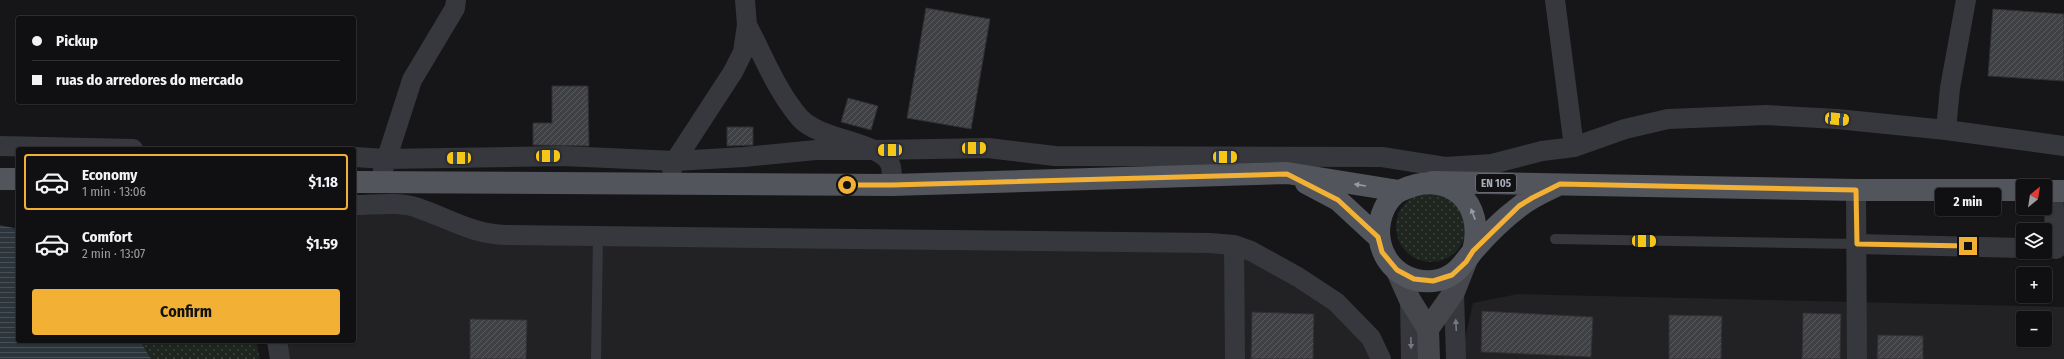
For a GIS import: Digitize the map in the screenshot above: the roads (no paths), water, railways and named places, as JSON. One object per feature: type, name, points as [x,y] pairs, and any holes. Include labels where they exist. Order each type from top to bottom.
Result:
[{"type":"main road","points":[[1287,174],[1338,200],[1378,237]]},
{"type":"main road","points":[[356,182],[892,185],[1287,174],[1399,191]]},
{"type":"main road","points":[[0,179],[16,180]]},
{"type":"main road","points":[[1428,329],[1454,292],[1470,257],[1477,237],[1476,221],[1470,207],[1460,195],[1447,187],[1432,182],[1415,184],[1399,191],[1386,203],[1379,220],[1378,237],[1382,252],[1397,270],[1410,300],[1428,329],[1429,359]]},
{"type":"main road","name":"EN 105","points":[[1432,182],[1856,190],[2016,190]]},
{"type":"main road","points":[[1397,270],[1414,279],[1433,281],[1452,275],[1519,206],[1560,184]]},
{"type":"street","points":[[380,182],[412,80],[455,8],[456,0]]},
{"type":"street","points":[[667,184],[674,161],[733,72],[743,52],[747,25],[745,0]]},
{"type":"street","points":[[1555,0],[1574,147]]},
{"type":"street","points":[[1946,130],[1950,88],[1966,0]]},
{"type":"street","points":[[747,25],[783,93],[800,118],[815,129],[883,153],[891,165],[892,185]]},
{"type":"street","points":[[356,157],[386,159],[563,156],[674,161],[744,157],[816,150],[988,148],[1055,156],[1382,157],[1445,167],[1492,164],[1542,150],[1574,147],[1625,129],[1668,119],[1766,115],[1837,119],[1946,130],[2064,146]]},
{"type":"street","points":[[0,146],[44,147]]},
{"type":"street","points":[[1856,190],[1857,359]]},
{"type":"street","points":[[2054,191],[2055,249]]},
{"type":"street","points":[[356,205],[397,205],[418,208],[471,230],[487,234],[598,237],[1210,243],[1234,245],[1251,251],[1298,277],[1336,302],[1371,338],[1381,359]]},
{"type":"street","points":[[1857,244],[2016,248]]},
{"type":"street","points":[[1234,245],[1235,359]]},
{"type":"street","points":[[1454,292],[1456,359]]},
{"type":"street","points":[[1410,300],[1411,359]]},
{"type":"street","points":[[278,343],[280,359]]},
{"type":"lane","points":[[596,359],[598,237]]},
{"type":"lane","points":[[1555,239],[1857,244]]}]
